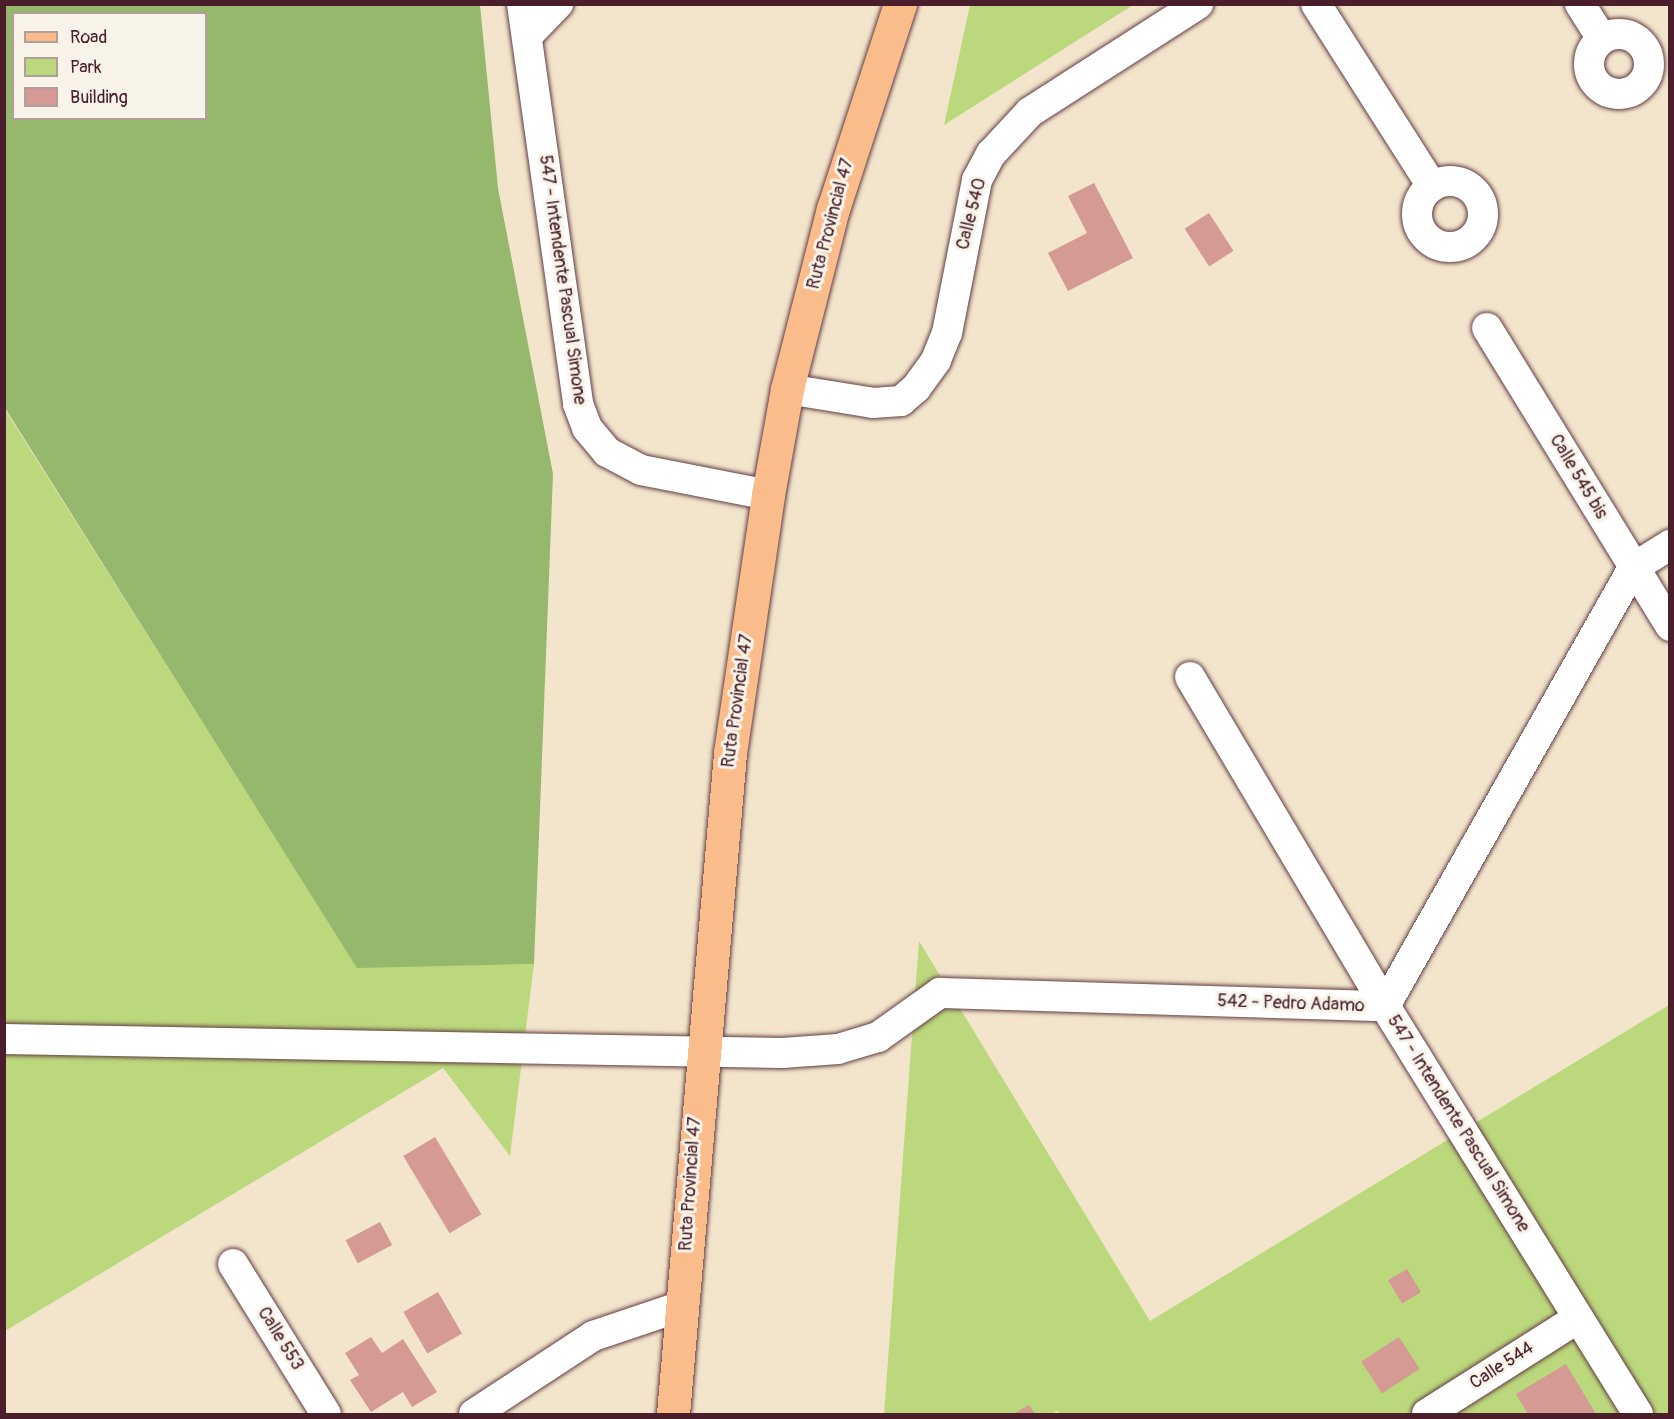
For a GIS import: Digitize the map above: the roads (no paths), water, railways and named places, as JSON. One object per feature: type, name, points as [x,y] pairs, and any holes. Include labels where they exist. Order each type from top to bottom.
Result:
[{"type":"main road","name":"Ruta Provincial 47","points":[[673,1414],[701,1050],[730,753],[768,495],[788,389],[833,209],[900,4]]},
{"type":"street","name":"547 - Intendente Pascual Simone","points":[[522,4],[578,404],[587,428],[607,452],[641,470],[768,495]]},
{"type":"street","points":[[527,36],[558,4]]},
{"type":"street","name":"Calle 540","points":[[788,389],[873,403],[901,401],[916,388],[936,360],[947,333],[978,180],[991,154],[1030,112],[1198,4]]},
{"type":"street","points":[[1316,4],[1432,186]]},
{"type":"street","points":[[1580,4],[1602,39]]},
{"type":"street","name":"Calle 545 bis","points":[[1487,328],[1670,626]]},
{"type":"street","name":"542 - Pedro Adamo","points":[[4,1040],[782,1053],[837,1049],[878,1036],[940,993],[1385,1006],[1633,568],[1670,545]]},
{"type":"street","name":"547 - Intendente Pascual Simone","points":[[1190,677],[1385,1006],[1638,1414]]},
{"type":"street","name":"Calle 553","points":[[233,1264],[326,1414]]},
{"type":"street","points":[[474,1414],[593,1336],[682,1306]]},
{"type":"street","name":"Calle 544","points":[[1427,1414],[1578,1318]]}]
